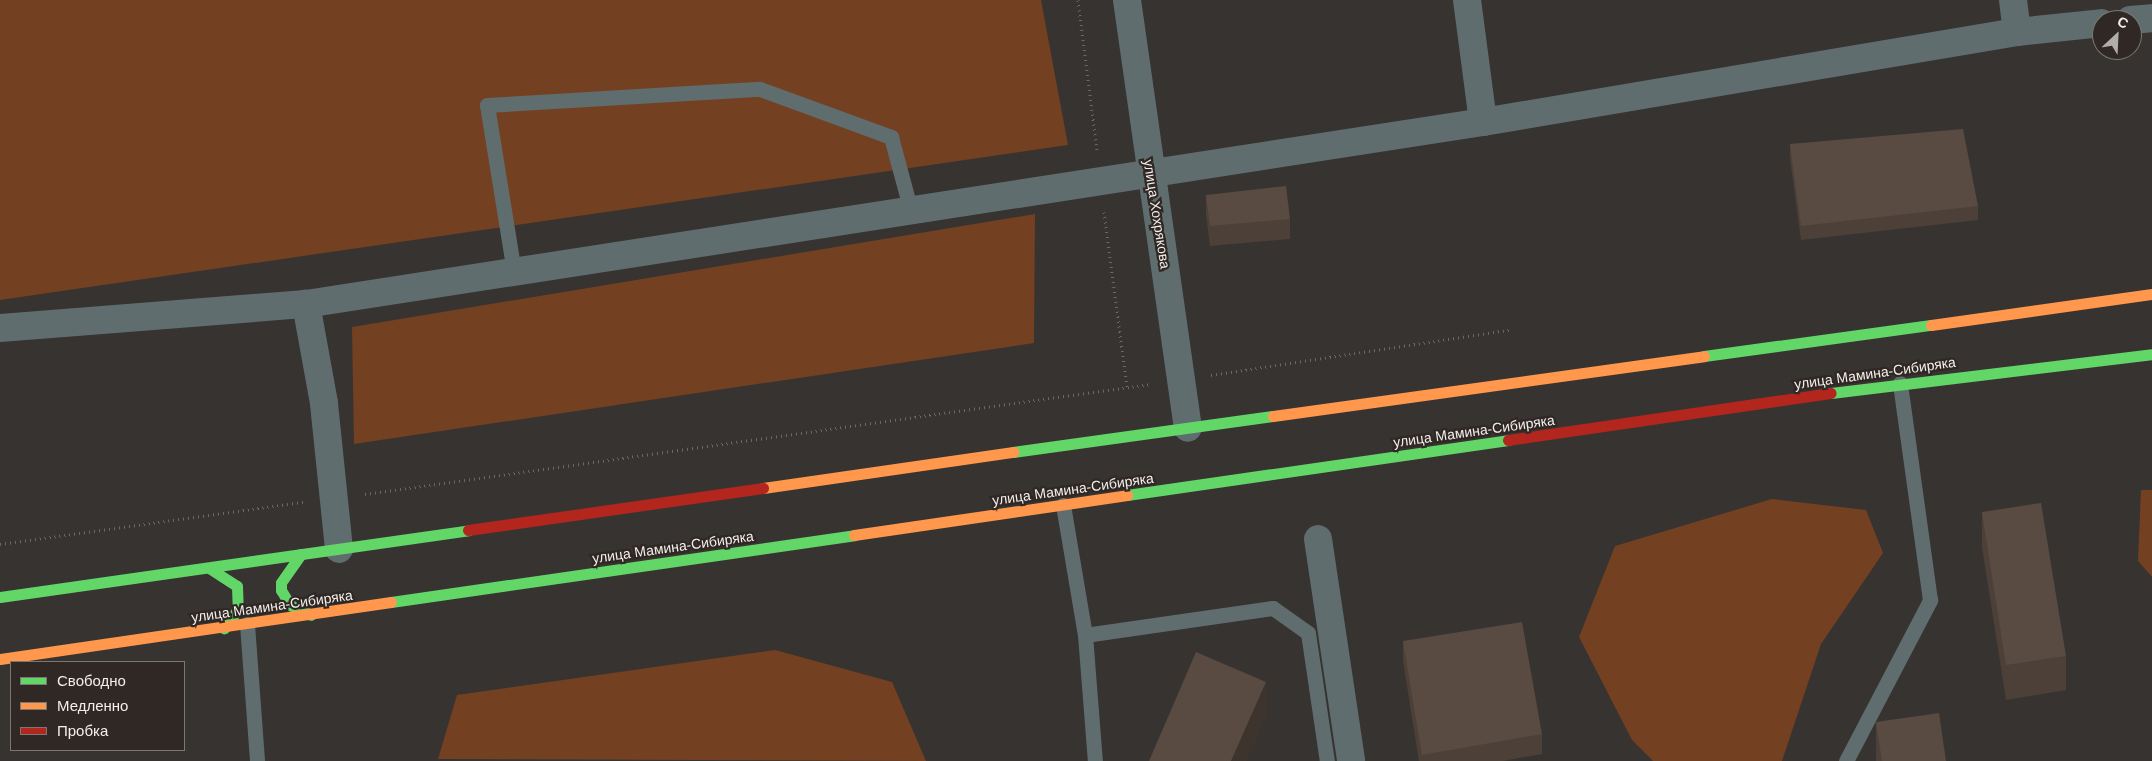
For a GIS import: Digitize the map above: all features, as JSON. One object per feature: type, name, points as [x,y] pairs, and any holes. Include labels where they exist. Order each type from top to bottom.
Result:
[{"type":"main road","points":[[0,597],[1188,428],[2152,294]]},
{"type":"main road","name":"улица Мамина-Сибиряка","points":[[0,659],[224,628],[1900,383],[2152,354]]},
{"type":"main road","points":[[300,554],[281,583],[281,590],[290,605],[311,615]]},
{"type":"main road","points":[[209,568],[237,586],[238,609],[224,628]]},
{"type":"street","name":"улица Хохрякова","points":[[1127,0],[1188,428]]},
{"type":"street","points":[[1467,0],[1483,122]]},
{"type":"street","points":[[2013,0],[2017,32]]},
{"type":"street","points":[[0,328],[306,304],[1483,122],[2017,32],[2092,24]]},
{"type":"street","points":[[306,304],[324,403],[340,549]]},
{"type":"street","points":[[1318,540],[1351,761]]},
{"type":"lane","points":[[514,272],[487,105],[760,89],[890,137],[911,211]]},
{"type":"lane","points":[[1846,761],[1930,600],[1900,383]]},
{"type":"lane","points":[[1063,505],[1085,635],[1095,761]]},
{"type":"lane","points":[[1085,635],[1273,608],[1308,633],[1327,761]]},
{"type":"lane","points":[[248,624],[257,761]]},
{"type":"path","points":[[1182,379],[1510,330]]},
{"type":"path","points":[[0,544],[1127,387]]},
{"type":"shaded area","points":[[0,0],[1041,0],[1068,145],[0,300]]},
{"type":"shaded area","points":[[1035,214],[1034,343],[354,444],[352,327]]},
{"type":"shaded area","points":[[2141,490],[2152,490],[2152,577],[2138,561]]},
{"type":"shaded area","points":[[1772,499],[1866,510],[1883,553],[1821,644],[1782,761],[1653,761],[1632,740],[1579,637],[1615,546]]},
{"type":"shaded area","points":[[775,650],[892,682],[926,761],[438,759],[457,695]]},
{"type":"building","points":[[1963,129],[1978,206],[1801,226],[1790,144]]},
{"type":"building","points":[[1286,186],[1290,219],[1210,226],[1206,195]]},
{"type":"building","points":[[2041,503],[2066,656],[2006,665],[1982,512]]},
{"type":"building","points":[[1522,622],[1542,734],[1422,755],[1403,641]]},
{"type":"building","points":[[1196,652],[1266,682],[1231,761],[1149,761]]},
{"type":"building","points":[[1939,713],[1946,761],[1882,761],[1876,722]]},
{"type":"traffic: fast","points":[[1704,356],[1931,325]]},
{"type":"traffic: fast","points":[[1831,393],[2152,354]]},
{"type":"traffic: fast","points":[[1013,452],[1273,416]]},
{"type":"traffic: fast","points":[[1127,495],[1508,440]]},
{"type":"traffic: fast","points":[[0,597],[468,530]]},
{"type":"traffic: fast","points":[[391,602],[854,535]]},
{"type":"traffic: fast","points":[[301,554],[281,583],[281,590],[290,605],[311,615]]},
{"type":"traffic: fast","points":[[209,568],[237,586],[238,609],[224,628]]},
{"type":"traffic: slow","points":[[1931,325],[2152,294]]},
{"type":"traffic: slow","points":[[1273,416],[1704,356]]},
{"type":"traffic: slow","points":[[763,488],[1013,452]]},
{"type":"traffic: slow","points":[[854,535],[1127,495]]},
{"type":"traffic: slow","points":[[0,659],[391,602]]},
{"type":"traffic: jam","points":[[1508,440],[1831,393]]},
{"type":"traffic: jam","points":[[468,530],[763,488]]}]
